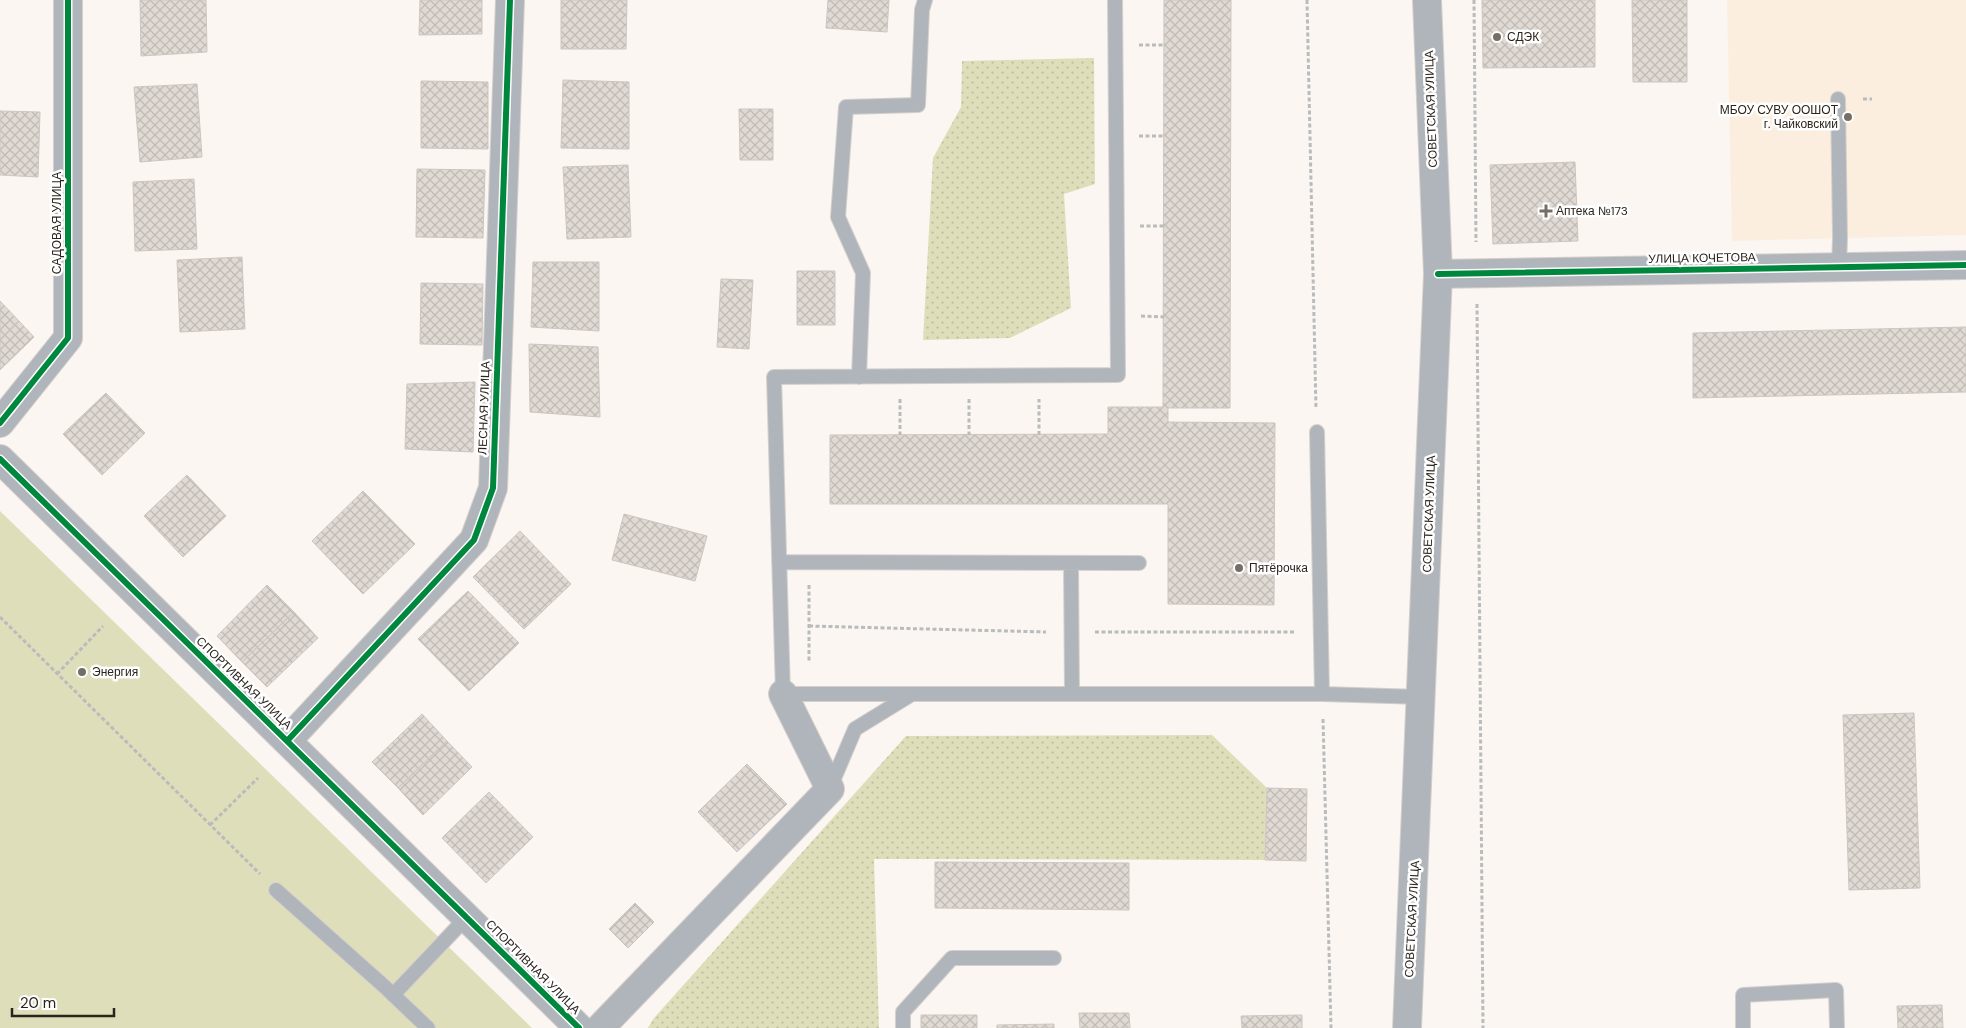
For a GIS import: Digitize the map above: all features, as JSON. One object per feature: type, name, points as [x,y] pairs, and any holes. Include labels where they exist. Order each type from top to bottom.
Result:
[{"type":"main road","name":"СОВЕТСКАЯ УЛИЦА","points":[[1406,1028],[1422,697],[1438,274],[1427,0]]},
{"type":"street","name":"САДОВАЯ УЛИЦА","points":[[0,423],[68,338],[68,0]]},
{"type":"street","name":"ЛЕСНАЯ УЛИЦА","points":[[287,741],[474,540],[493,488],[510,0]]},
{"type":"street","name":"УЛИЦА КОЧЕТОВА","points":[[1438,274],[1966,265]]},
{"type":"street","name":"СПОРТИВНАЯ УЛИЦА","points":[[0,459],[579,1028]]},
{"type":"street","points":[[600,1028],[830,789],[783,694]]},
{"type":"lane","points":[[858,377],[863,273],[838,218],[846,108],[918,105],[922,10],[925,0]]},
{"type":"lane","points":[[1115,0],[1118,375],[774,377],[783,694],[1322,694],[1422,697]]},
{"type":"lane","points":[[1838,100],[1839,267]]},
{"type":"lane","points":[[1316,432],[1322,694]]},
{"type":"lane","points":[[779,562],[1139,563]]},
{"type":"lane","points":[[1071,562],[1072,694]]},
{"type":"lane","points":[[830,789],[855,729],[913,694]]},
{"type":"lane","points":[[276,890],[428,1028]]},
{"type":"lane","points":[[393,995],[467,917]]},
{"type":"lane","points":[[903,1028],[903,1012],[952,958],[1054,958]]},
{"type":"lane","points":[[1743,1028],[1743,995],[1836,990],[1837,1028]]},
{"type":"path","points":[[1307,0],[1316,432]]},
{"type":"path","points":[[1474,0],[1483,1028]]},
{"type":"path","points":[[900,376],[900,435]]},
{"type":"path","points":[[969,376],[969,435]]},
{"type":"path","points":[[1039,376],[1039,435]]},
{"type":"path","points":[[809,562],[809,626]]},
{"type":"path","points":[[0,617],[276,890]]},
{"type":"path","points":[[57,674],[103,626]]},
{"type":"path","points":[[1322,694],[1331,1028]]},
{"type":"path","points":[[210,826],[258,778]]},
{"type":"shaded area","name":"МБОУ СУВУ ООШОТ г. Чайковский","points":[[1727,0],[1966,0],[1966,235],[1732,241]]},
{"type":"green space","points":[[1094,58],[1095,184],[1064,194],[1071,308],[1010,338],[923,340],[933,158],[961,107],[962,61]]},
{"type":"green space","name":"Энергия","points":[[0,511],[532,1028],[0,1028]]},
{"type":"green space","points":[[1212,735],[1267,788],[1265,860],[874,859],[879,1028],[648,1028],[654,1018],[906,736]]},
{"type":"building","points":[[140,0],[206,0],[207,52],[141,56]]},
{"type":"building","points":[[420,0],[482,0],[482,34],[419,35]]},
{"type":"building","points":[[561,0],[627,0],[626,49],[561,49]]},
{"type":"building","points":[[828,0],[889,0],[887,32],[826,28]]},
{"type":"building","points":[[1164,0],[1231,0],[1230,408],[1168,408],[1168,422],[1275,423],[1274,605],[1168,604],[1168,504],[830,504],[830,435],[1108,434],[1108,407],[1163,407]]},
{"type":"building","points":[[1482,0],[1595,0],[1595,67],[1483,68]]},
{"type":"building","points":[[1632,0],[1687,0],[1687,82],[1633,82]]},
{"type":"building","points":[[563,80],[629,82],[629,149],[561,148]]},
{"type":"building","points":[[421,81],[488,82],[488,149],[421,148]]},
{"type":"building","points":[[197,84],[202,157],[140,162],[134,87]]},
{"type":"building","points":[[739,109],[773,109],[773,160],[740,160]]},
{"type":"building","points":[[0,111],[40,112],[38,177],[0,175]]},
{"type":"building","points":[[1575,162],[1578,241],[1493,244],[1490,165]]},
{"type":"building","points":[[628,165],[631,237],[567,239],[563,167]]},
{"type":"building","points":[[417,169],[485,170],[483,238],[416,237]]},
{"type":"building","points":[[194,179],[197,249],[135,251],[133,182]]},
{"type":"building","points":[[242,257],[245,329],[180,332],[177,260]]},
{"type":"building","points":[[533,262],[599,262],[599,331],[531,327]]},
{"type":"building","points":[[797,271],[835,271],[835,325],[797,325]]},
{"type":"building","points":[[721,279],[753,280],[749,349],[717,347]]},
{"type":"building","points":[[421,283],[483,284],[482,345],[420,344]]},
{"type":"building","points":[[0,301],[19,321],[0,339]]},
{"type":"building","points":[[19,321],[34,337],[0,370],[0,339]]},
{"type":"building","points":[[1966,327],[1966,392],[1693,398],[1693,333]]},
{"type":"building","points":[[529,344],[598,347],[600,417],[530,412]]},
{"type":"building","points":[[475,382],[473,452],[405,449],[407,384]]},
{"type":"building","points":[[106,393],[145,433],[102,475],[63,434]]},
{"type":"building","points":[[187,475],[226,516],[183,557],[144,516]]},
{"type":"building","points":[[363,491],[415,544],[363,594],[312,541]]},
{"type":"building","points":[[624,514],[707,536],[695,581],[612,560]]},
{"type":"building","points":[[520,531],[571,584],[524,629],[473,577]]},
{"type":"building","points":[[267,585],[294,612],[242,662],[217,636]]},
{"type":"building","points":[[468,591],[519,643],[469,691],[418,639]]},
{"type":"building","points":[[294,612],[318,638],[267,687],[242,662]]},
{"type":"building","points":[[1914,713],[1920,888],[1849,890],[1843,715]]},
{"type":"building","points":[[422,714],[447,741],[398,788],[372,762]]},
{"type":"building","points":[[447,741],[472,767],[423,815],[398,788]]},
{"type":"building","points":[[747,764],[787,804],[737,852],[698,812]]},
{"type":"building","points":[[1267,788],[1307,789],[1306,861],[1265,860]]},
{"type":"building","points":[[489,792],[533,837],[486,883],[442,838]]},
{"type":"building","points":[[935,862],[1129,863],[1129,910],[935,908]]},
{"type":"building","points":[[635,903],[654,922],[628,948],[609,929]]},
{"type":"building","points":[[1942,1005],[1943,1028],[1898,1028],[1897,1006]]},
{"type":"building","points":[[1079,1013],[1129,1013],[1130,1028],[1080,1028]]},
{"type":"building","points":[[921,1015],[977,1015],[977,1028],[921,1028]]},
{"type":"building","points":[[1302,1015],[1302,1028],[1242,1028],[1241,1016]]},
{"type":"building","points":[[1054,1024],[1054,1028],[997,1028],[997,1025]]},
{"type":"cycle path","points":[[0,423],[68,338],[68,0]]},
{"type":"cycle path","points":[[287,741],[474,540],[493,488],[510,0]]},
{"type":"cycle path","points":[[1438,274],[1966,265]]},
{"type":"cycle path","points":[[0,459],[579,1028]]},
{"type":"place","name":"СДЭК","points":[[1497,37]]},
{"type":"place","name":"МБОУ СУВУ ООШОТ г. Чайковский","points":[[1848,117]]},
{"type":"place","name":"Аптека №173","points":[[1546,211]]},
{"type":"place","name":"Пятёрочка","points":[[1239,568]]},
{"type":"place","name":"Энергия","points":[[82,672]]}]
